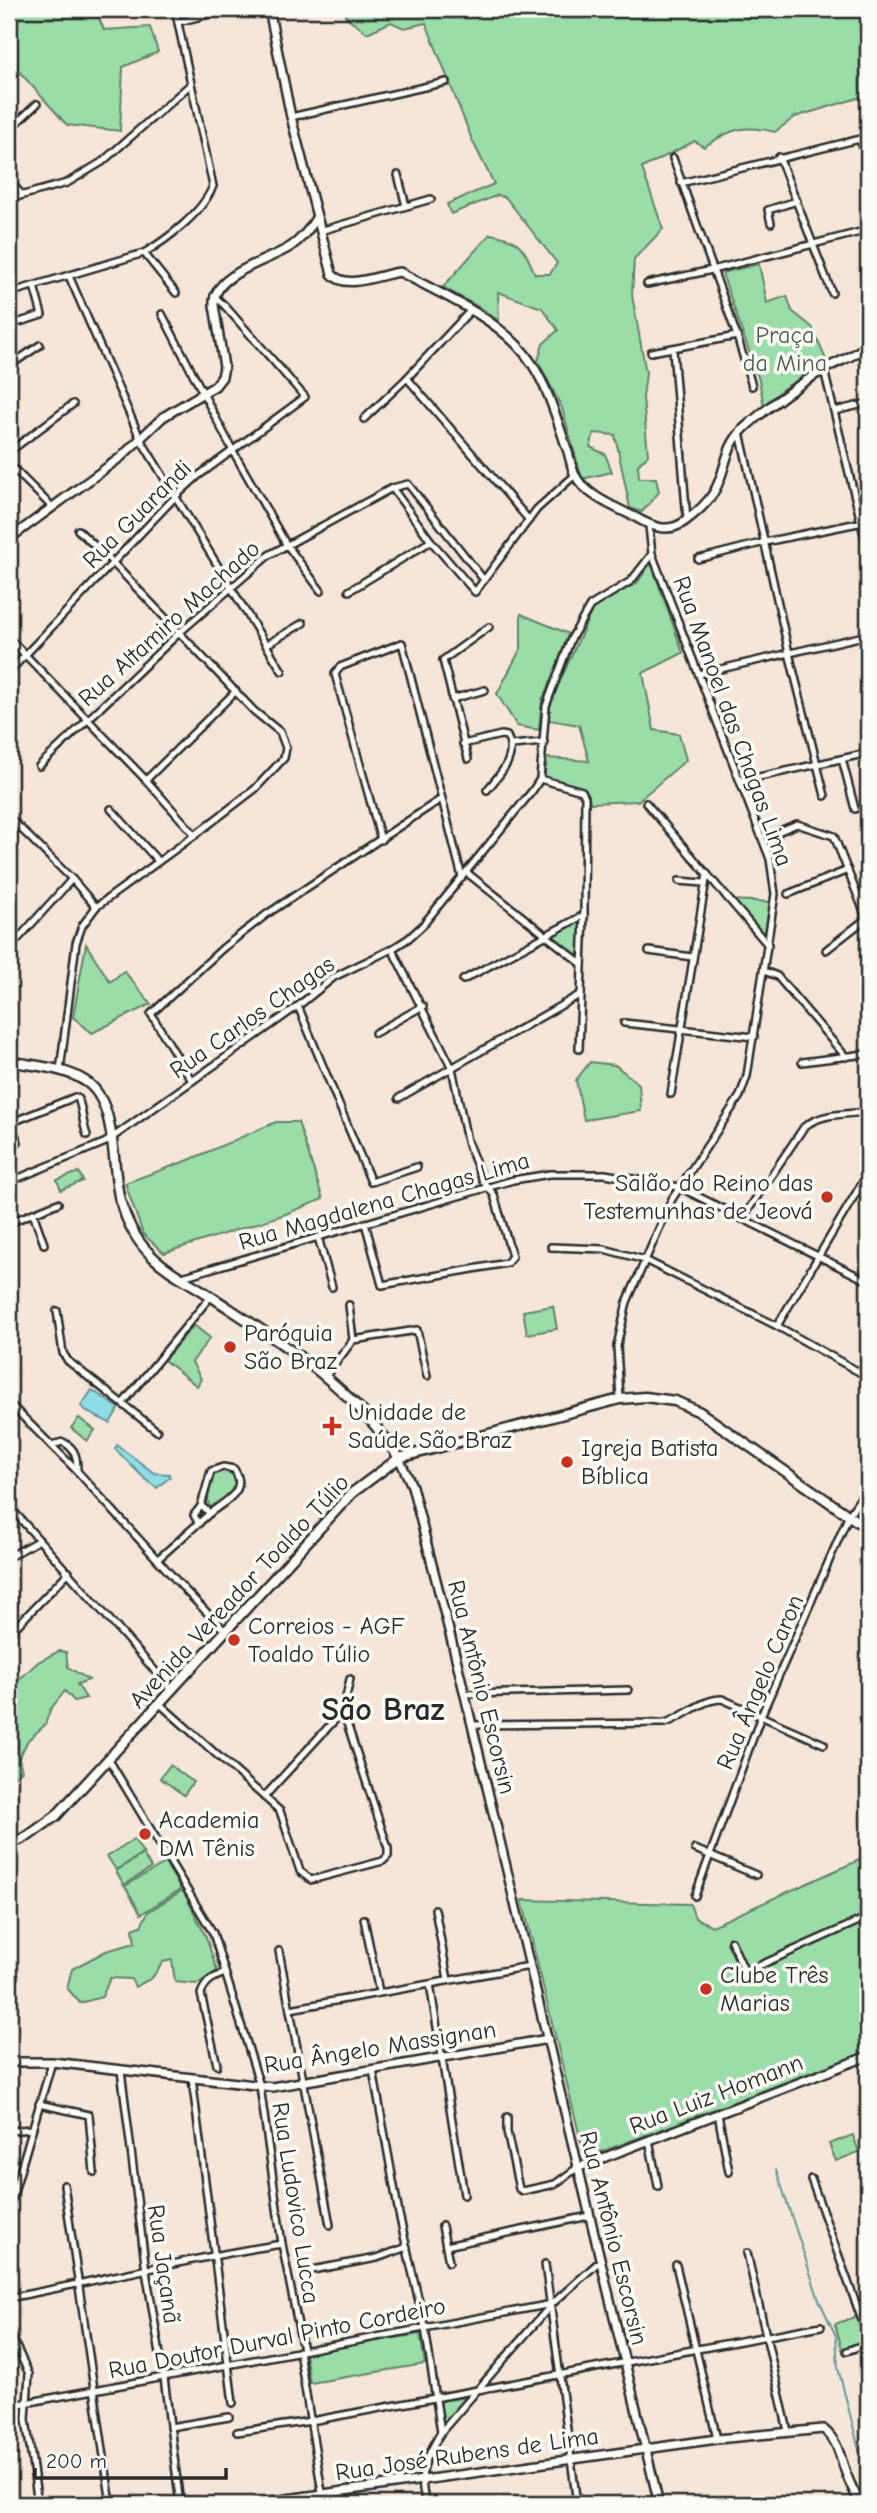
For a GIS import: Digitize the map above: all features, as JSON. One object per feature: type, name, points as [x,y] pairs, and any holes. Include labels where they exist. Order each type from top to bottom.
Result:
[{"type":"main road","name":"Rua Antônio Escorsin","points":[[9,1061],[60,1071],[87,1081],[107,1114],[117,1185],[129,1225],[152,1256],[326,1376],[364,1411],[399,1458]]},
{"type":"main road","name":"Avenida Vereador Toaldo Túlio","points":[[9,1845],[56,1816],[352,1493],[399,1458],[620,1399],[645,1397],[675,1401],[700,1412],[868,1529]]},
{"type":"street","points":[[9,293],[144,253],[158,245],[204,205],[213,186],[175,9]]},
{"type":"street","points":[[178,22],[230,9]]},
{"type":"street","points":[[269,9],[291,117],[332,274],[341,282],[348,283],[400,272],[471,310],[517,345],[539,376],[575,475],[588,490],[606,502],[649,526],[672,527],[687,520],[713,493],[721,477],[727,452],[740,432],[824,370],[856,355],[868,344]]},
{"type":"street","points":[[291,117],[446,82]]},
{"type":"street","points":[[9,199],[67,183],[102,162],[191,84]]},
{"type":"street","points":[[9,130],[37,104]]},
{"type":"street","points":[[681,183],[868,137]]},
{"type":"street","points":[[860,139],[868,163]]},
{"type":"street","points":[[779,157],[832,293]]},
{"type":"street","points":[[673,158],[737,336],[752,386]]},
{"type":"street","points":[[398,175],[406,206]]},
{"type":"street","points":[[9,180],[22,195]]},
{"type":"street","points":[[308,232],[321,234],[431,199]]},
{"type":"street","points":[[771,223],[768,210],[797,201]]},
{"type":"street","points":[[9,539],[121,457],[163,417],[204,395],[222,377],[224,367],[213,295],[227,279],[288,248],[308,232],[316,218]]},
{"type":"street","points":[[647,284],[868,230]]},
{"type":"street","points":[[144,253],[176,293]]},
{"type":"street","points":[[69,276],[141,440],[282,671]]},
{"type":"street","points":[[20,321],[42,315],[34,286]]},
{"type":"street","name":"Rua Guarandi","points":[[9,673],[111,561],[198,475],[305,397],[213,295]]},
{"type":"street","points":[[364,419],[471,310]]},
{"type":"street","points":[[162,314],[233,451],[286,544],[321,591]]},
{"type":"street","points":[[650,352],[673,350],[737,336]]},
{"type":"street","points":[[9,366],[40,345]]},
{"type":"street","points":[[673,350],[687,520]]},
{"type":"street","points":[[824,370],[865,522],[868,551]]},
{"type":"street","points":[[407,378],[529,520]]},
{"type":"street","points":[[835,411],[868,403]]},
{"type":"street","points":[[9,452],[73,404]]},
{"type":"street","points":[[740,432],[789,653],[825,796]]},
{"type":"street","points":[[9,464],[52,507]]},
{"type":"street","points":[[392,488],[431,541],[475,592],[537,509],[575,475]]},
{"type":"street","name":"Rua Altamiro Machado","points":[[39,766],[230,586],[269,555],[392,488],[408,484],[484,580]]},
{"type":"street","points":[[698,559],[765,542],[865,522]]},
{"type":"street","name":"Rua Manoel das Chagas Lima","points":[[620,1399],[617,1346],[627,1303],[679,1187],[740,1096],[747,1076],[775,894],[770,859],[652,554],[649,526]]},
{"type":"street","points":[[60,1071],[76,943],[82,926],[96,907],[255,789],[284,758],[286,748],[280,732],[254,711],[78,530]]},
{"type":"street","points":[[349,591],[431,541]]},
{"type":"street","points":[[579,1049],[585,797],[582,791],[540,779],[546,706],[571,639],[590,606],[631,581],[652,554]]},
{"type":"street","points":[[266,645],[303,623]]},
{"type":"street","points":[[468,759],[443,660],[489,627]]},
{"type":"street","points":[[699,674],[868,635]]},
{"type":"street","points":[[9,638],[146,780],[195,835]]},
{"type":"street","points":[[381,840],[335,674],[340,667],[402,643],[441,799],[464,874],[582,964]]},
{"type":"street","points":[[452,699],[485,690]]},
{"type":"street","points":[[146,780],[236,691]]},
{"type":"street","points":[[463,744],[501,735],[507,736],[512,745],[509,762],[487,790]]},
{"type":"street","points":[[512,745],[544,742]]},
{"type":"street","points":[[741,781],[868,753]]},
{"type":"street","points":[[842,759],[855,809]]},
{"type":"street","name":"Rua Carlos Chagas","points":[[9,1182],[111,1139],[298,1006],[334,977],[409,938],[422,926],[540,779]]},
{"type":"street","points":[[192,1081],[151,1014],[223,948],[267,914],[441,799]]},
{"type":"street","points":[[646,803],[768,945]]},
{"type":"street","points":[[111,809],[158,861]]},
{"type":"street","points":[[9,817],[72,879],[96,907]]},
{"type":"street","points":[[777,837],[775,833],[797,824],[834,836],[867,920],[826,950]]},
{"type":"street","points":[[788,894],[848,870]]},
{"type":"street","points":[[671,1094],[707,874]]},
{"type":"street","points":[[9,949],[72,879]]},
{"type":"street","points":[[679,881],[704,883]]},
{"type":"street","points":[[861,904],[868,902]]},
{"type":"street","points":[[463,979],[584,914]]},
{"type":"street","points":[[365,1223],[382,1285],[508,1263],[512,1256],[494,1195],[484,1181],[467,1141],[452,1068],[392,949]]},
{"type":"street","points":[[649,951],[692,957]]},
{"type":"street","points":[[764,971],[777,976],[846,1057]]},
{"type":"street","points":[[399,1098],[581,994]]},
{"type":"street","points":[[298,1006],[371,1182],[417,1167]]},
{"type":"street","points":[[374,1033],[422,1006]]},
{"type":"street","points":[[624,1023],[754,1037]]},
{"type":"street","points":[[802,1062],[865,1055]]},
{"type":"street","points":[[9,1145],[18,1142],[10,1124],[75,1097],[78,1098],[84,1113],[82,1122],[87,1135]]},
{"type":"street","points":[[742,1219],[810,1121],[868,1112]]},
{"type":"street","points":[[777,1326],[868,1173]]},
{"type":"street","name":"Rua Magdalena Chagas Lima","points":[[182,1277],[513,1180],[550,1174],[605,1174],[679,1187],[868,1282]]},
{"type":"street","points":[[9,1223],[58,1203]]},
{"type":"street","points":[[33,1213],[44,1244]]},
{"type":"street","points":[[318,1237],[332,1287]]},
{"type":"street","points":[[551,1247],[604,1249],[645,1259],[777,1326],[868,1377]]},
{"type":"street","points":[[123,1403],[211,1296]]},
{"type":"street","points":[[326,1376],[353,1340],[349,1305]]},
{"type":"street","points":[[57,1311],[63,1353],[68,1361],[157,1431]]},
{"type":"street","points":[[353,1340],[417,1330],[427,1377]]},
{"type":"street","points":[[9,1403],[77,1471],[224,1630]]},
{"type":"street","points":[[51,1445],[63,1442],[72,1447],[77,1456],[77,1471]]},
{"type":"street","name":"Rua Antônio Escorsin","points":[[399,1458],[412,1486],[472,1725],[659,2504]]},
{"type":"street","points":[[158,1559],[199,1524],[210,1513],[236,1492],[240,1485],[239,1476],[234,1469],[223,1466],[211,1471],[201,1506],[194,1515],[199,1524]]},
{"type":"street","name":"Rua Ângelo Caron","points":[[695,1896],[761,1716],[849,1515],[868,1487]]},
{"type":"street","points":[[9,1506],[173,1690]]},
{"type":"street","points":[[201,1506],[210,1513]]},
{"type":"street","points":[[9,1557],[39,1540]]},
{"type":"street","points":[[9,1634],[69,1572]]},
{"type":"street","points":[[160,1704],[280,1811],[300,1871],[311,1880],[383,1861],[387,1856],[388,1848],[343,1711],[349,1679]]},
{"type":"street","points":[[464,1693],[628,1690]]},
{"type":"street","points":[[472,1725],[665,1723],[677,1720],[712,1699],[722,1699],[824,1744]]},
{"type":"street","points":[[264,1797],[343,1711]]},
{"type":"street","name":"Rua Ludovico Lucca","points":[[109,1759],[213,1933],[260,2086],[282,2244],[324,2504]]},
{"type":"street","points":[[9,1829],[19,1841]]},
{"type":"street","points":[[695,1849],[756,1875]]},
{"type":"street","points":[[435,1909],[448,1980]]},
{"type":"street","points":[[731,1941],[746,1972],[868,1917]]},
{"type":"street","points":[[364,1919],[379,1992]]},
{"type":"street","points":[[279,1951],[330,2225]]},
{"type":"street","points":[[290,2010],[530,1966]]},
{"type":"street","points":[[217,2065],[201,1993],[209,1980],[225,1973]]},
{"type":"street","points":[[430,1984],[464,2194]]},
{"type":"street","name":"Rua Ângelo Massignan","points":[[9,2062],[52,2062],[272,2087],[548,2039]]},
{"type":"street","name":"Rua Luiz Homann","points":[[577,2168],[868,2057]]},
{"type":"street","points":[[9,2209],[52,2062]]},
{"type":"street","name":"Rua Jaçanã","points":[[121,2070],[146,2271],[164,2378],[180,2504]]},
{"type":"street","points":[[373,2070],[425,2328],[441,2432]]},
{"type":"street","points":[[192,2078],[233,2403]]},
{"type":"street","points":[[39,2104],[89,2115],[94,2172]]},
{"type":"street","points":[[718,2114],[729,2172]]},
{"type":"street","points":[[507,2116],[507,2132],[519,2189],[523,2191],[555,2184],[577,2168]]},
{"type":"street","points":[[9,2131],[31,2129]]},
{"type":"street","points":[[649,2140],[658,2186]]},
{"type":"street","points":[[811,2179],[868,2337]]},
{"type":"street","points":[[64,2185],[111,2504]]},
{"type":"street","points":[[446,2246],[589,2217]]},
{"type":"street","points":[[442,2226],[449,2262]]},
{"type":"street","points":[[9,2298],[146,2271],[215,2254],[282,2244]]},
{"type":"street","points":[[312,2270],[377,2258],[407,2247]]},
{"type":"street","points":[[747,2253],[788,2431]]},
{"type":"street","points":[[426,2504],[420,2479],[441,2432],[552,2304],[600,2261]]},
{"type":"street","points":[[545,2264],[577,2504]]},
{"type":"street","points":[[676,2265],[717,2440]]},
{"type":"street","name":"Rua Doutor Durval Pinto Cordeiro","points":[[9,2406],[552,2304]]},
{"type":"street","points":[[237,2432],[437,2399],[821,2326]]},
{"type":"street","points":[[9,2330],[29,2374],[26,2419],[38,2504]]},
{"type":"street","points":[[847,2351],[868,2343]]},
{"type":"street","points":[[868,2402],[868,2418]]},
{"type":"street","points":[[170,2427],[229,2417]]},
{"type":"street","name":"Rua José Rubens de Lima","points":[[251,2504],[571,2459],[788,2431],[823,2429],[831,2434],[836,2443],[846,2476],[861,2504]]},
{"type":"green space","points":[[9,9],[95,9],[104,30],[150,27],[158,52],[123,67],[120,131],[67,125],[9,60]]},
{"type":"green space","points":[[348,9],[868,9],[868,95],[795,117],[775,132],[746,128],[730,132],[704,147],[695,141],[642,168],[663,229],[634,259],[632,295],[646,373],[643,397],[648,455],[638,465],[639,478],[656,478],[659,492],[642,512],[630,508],[615,435],[594,433],[590,447],[605,454],[612,472],[582,479],[562,408],[538,361],[543,344],[558,330],[542,308],[498,292],[499,321],[443,287],[490,234],[509,239],[520,246],[535,274],[550,274],[557,263],[506,198],[498,195],[451,214],[447,204],[494,184],[473,142],[426,23],[404,28],[391,22],[367,33],[345,16]]},
{"type":"green space","name":"Praça da Mina","points":[[759,264],[767,303],[787,296],[792,311],[812,327],[827,362],[784,388],[764,406],[759,380],[722,273]]},
{"type":"green space","points":[[651,563],[683,653],[643,673],[654,730],[679,734],[686,760],[638,801],[591,803],[585,789],[544,778],[547,758],[589,761],[579,725],[549,720],[550,703],[594,606],[637,583]]},
{"type":"green space","points":[[521,614],[569,634],[559,664],[542,700],[539,730],[517,726],[497,694],[521,648]]},
{"type":"green space","points":[[732,900],[771,902],[766,937]]},
{"type":"green space","points":[[581,920],[578,957],[550,936]]},
{"type":"green space","points":[[86,944],[110,982],[124,971],[151,1004],[92,1033],[73,1017]]},
{"type":"green space","points":[[590,1062],[615,1065],[639,1084],[641,1111],[584,1120],[576,1080]]},
{"type":"green space","points":[[276,1122],[298,1122],[323,1199],[283,1215],[164,1253],[143,1234],[125,1183],[189,1160]]},
{"type":"green space","points":[[79,1172],[83,1181],[61,1190],[57,1180]]},
{"type":"green space","points":[[553,1306],[557,1329],[527,1334],[523,1311]]},
{"type":"green space","points":[[194,1325],[210,1338],[192,1362],[201,1379],[197,1386],[164,1360]]},
{"type":"green space","points":[[79,1418],[95,1430],[87,1441],[71,1428]]},
{"type":"green space","points":[[222,1469],[235,1476],[236,1490],[211,1511],[208,1501],[210,1475]]},
{"type":"green space","points":[[59,1651],[66,1652],[68,1667],[89,1680],[77,1684],[86,1698],[74,1701],[65,1691],[50,1710],[45,1725],[28,1740],[19,1758],[22,1771],[9,1780],[9,1689],[38,1662]]},
{"type":"green space","points":[[170,1765],[193,1782],[184,1795],[160,1778]]},
{"type":"green space","points":[[134,1839],[143,1853],[116,1870],[107,1856]]},
{"type":"green space","points":[[143,1854],[151,1868],[124,1885],[116,1871]]},
{"type":"green space","name":"Clube Três Marias","points":[[868,1856],[868,2051],[585,2158],[522,1900],[690,1904],[695,1918],[712,1926]]},
{"type":"green space","points":[[165,1863],[181,1889],[141,1914],[125,1886]]},
{"type":"green space","points":[[183,1890],[206,1937],[217,1971],[197,1984],[175,1982],[172,1960],[163,1962],[152,1978],[135,1987],[131,1979],[110,1978],[102,1997],[80,2003],[67,1988],[72,1969],[106,1951],[135,1943],[133,1929],[141,1926],[148,1912]]},
{"type":"green space","points":[[853,2135],[859,2152],[836,2161],[829,2144]]},
{"type":"green space","points":[[857,2316],[865,2340],[842,2349],[835,2324]]},
{"type":"green space","points":[[420,2334],[425,2364],[310,2383],[305,2353]]},
{"type":"green space","points":[[468,2397],[443,2424],[440,2401]]},
{"type":"water","points":[[92,1390],[119,1408],[110,1423],[81,1406]]},
{"type":"water","points":[[117,1445],[154,1473],[169,1474],[170,1477],[157,1488],[115,1449]]},
{"type":"waterway","points":[[776,2169],[819,2300],[836,2336],[838,2368],[868,2484]]},
{"type":"place","name":"Salão do Reino das Testemunhas de Jeová","points":[[827,1197]]},
{"type":"place","name":"Paróquia São Braz","points":[[230,1347]]},
{"type":"place","name":"Unidade de Saúde São Braz","points":[[332,1426]]},
{"type":"place","name":"Igreja Batista Bíblica","points":[[567,1462]]},
{"type":"place","name":"Correios - AGF Toaldo Túlio","points":[[234,1640]]},
{"type":"place","name":"Academia DM Tênis","points":[[145,1834]]},
{"type":"place","name":"Clube Três Marias","points":[[706,1989]]},
{"type":"district","name":"São Braz","points":[[383,1709]]}]
